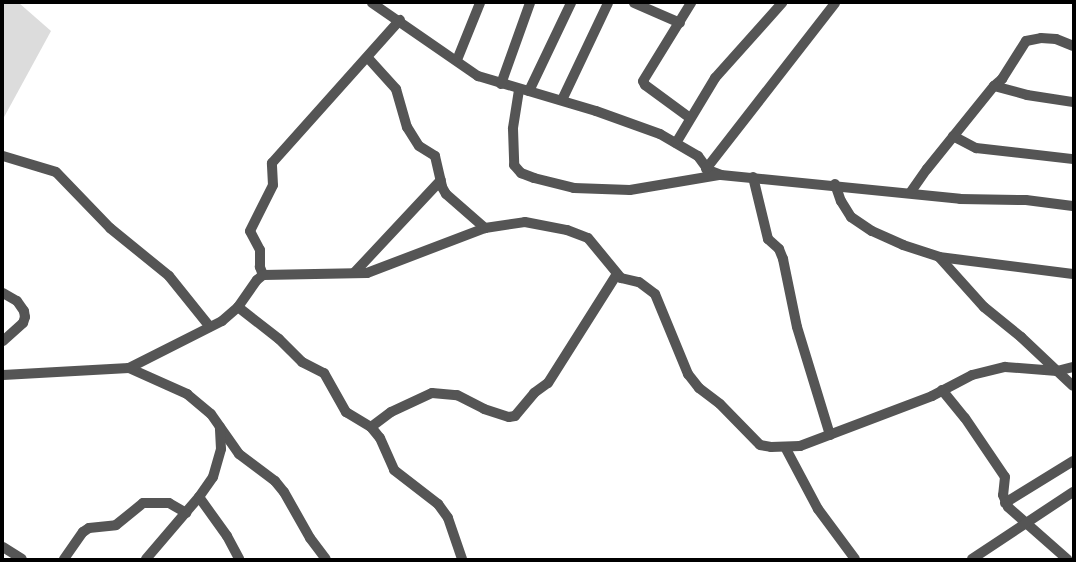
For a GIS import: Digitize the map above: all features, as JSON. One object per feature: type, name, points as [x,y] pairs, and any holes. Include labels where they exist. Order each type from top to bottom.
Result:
[{"type":"street","points":[[372,3],[400,20],[478,76],[519,90],[562,100],[626,120],[676,143],[698,156],[706,168],[721,174]]},
{"type":"street","points":[[457,60],[480,3]]},
{"type":"street","points":[[501,84],[530,3]]},
{"type":"street","points":[[529,92],[570,3]]},
{"type":"street","points":[[562,100],[608,3]]},
{"type":"street","points":[[634,3],[680,23]]},
{"type":"street","points":[[690,118],[644,83],[691,3]]},
{"type":"street","points":[[676,143],[690,118],[731,56],[782,3]]},
{"type":"street","points":[[706,168],[835,3]]},
{"type":"street","points":[[263,275],[260,267],[260,250],[250,231],[273,185],[272,163],[368,58],[400,20]]},
{"type":"street","points":[[910,194],[953,136],[994,86],[1002,79],[1026,41],[1041,38],[1056,39],[1073,46]]},
{"type":"street","points":[[368,58],[396,89],[407,127],[419,146],[435,156],[446,194],[485,228]]},
{"type":"street","points":[[994,86],[1027,95],[1073,102]]},
{"type":"street","points":[[519,90],[513,129],[514,165],[521,173],[534,178],[574,188],[630,190],[721,174],[835,184],[910,194],[1073,206]]},
{"type":"street","points":[[953,136],[976,148],[1073,159]]},
{"type":"street","points":[[3,156],[56,172],[110,228],[169,276],[210,327]]},
{"type":"street","points":[[753,177],[768,239],[779,249],[783,259],[797,328],[830,435]]},
{"type":"street","points":[[354,273],[441,180]]},
{"type":"street","points":[[835,184],[841,201],[851,217],[872,231],[903,245],[939,257],[1073,274]]},
{"type":"street","points":[[3,375],[129,368],[210,327],[238,307],[257,280],[263,275],[354,273],[377,270],[485,228],[525,222],[578,233],[598,247],[621,278],[639,282],[655,294],[688,374],[699,388],[720,404],[760,445],[785,447],[800,446],[942,390],[972,375],[1005,367],[1057,371],[1073,367]]},
{"type":"street","points":[[939,257],[984,307],[1021,337],[1073,386]]},
{"type":"street","points":[[371,427],[391,412],[432,393],[457,395],[484,409],[509,418],[515,416],[534,393],[548,383],[617,274]]},
{"type":"street","points":[[3,293],[17,301],[24,311],[25,317],[21,326],[3,341]]},
{"type":"street","points":[[238,307],[279,339],[302,362],[324,373],[346,412],[371,427],[380,438],[394,470],[438,504],[448,518],[462,559]]},
{"type":"street","points":[[129,368],[187,394],[211,414],[243,459],[266,474],[284,492],[310,538],[326,559]]},
{"type":"street","points":[[942,390],[966,418],[1005,477],[1005,503],[1024,522],[1067,559]]},
{"type":"street","points":[[146,559],[186,513],[213,477],[221,449],[220,427]]},
{"type":"street","points":[[785,447],[818,509],[855,559]]},
{"type":"street","points":[[1005,503],[1073,462]]},
{"type":"street","points":[[972,559],[1024,522],[1073,492]]},
{"type":"street","points":[[199,497],[227,536],[240,559]]},
{"type":"street","points":[[64,559],[83,532],[89,528],[116,525],[144,503],[169,503],[186,513]]},
{"type":"street","points":[[3,547],[22,559]]},
{"type":"shaded area","points":[[3,3],[19,3],[51,31],[3,119]]}]
